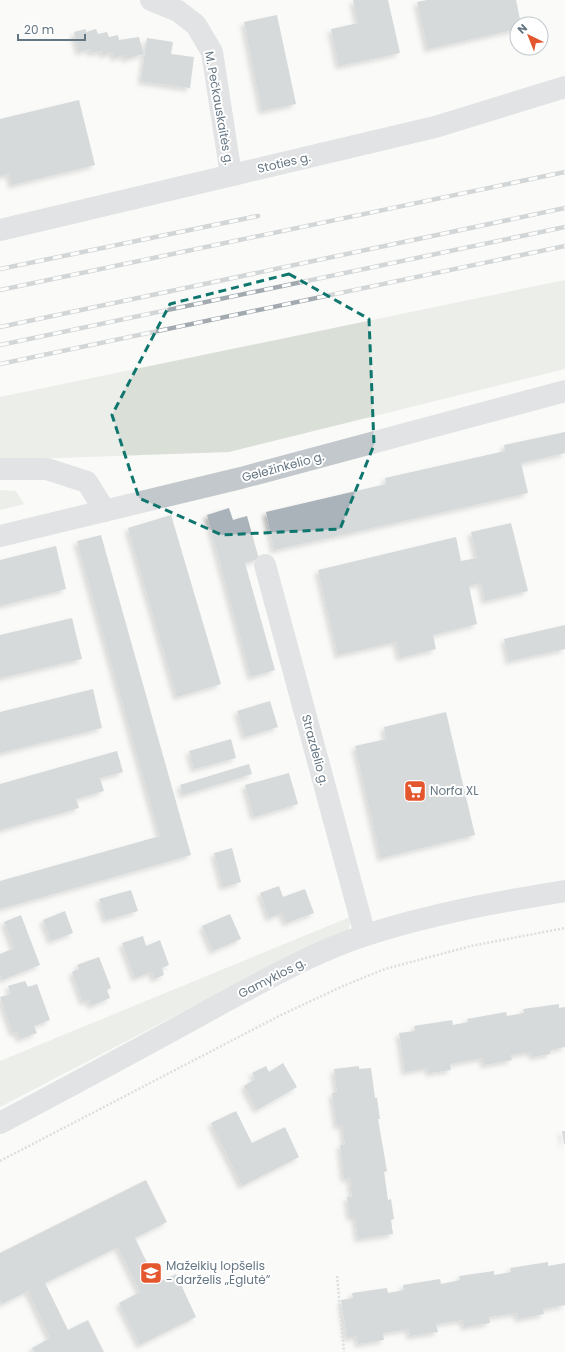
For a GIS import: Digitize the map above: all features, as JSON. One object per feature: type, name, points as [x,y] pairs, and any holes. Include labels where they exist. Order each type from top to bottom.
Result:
[{"type":"street","name":"M. Pečkauskaitės g.","points":[[151,0],[178,11],[196,26],[212,52],[231,175]]},
{"type":"street","name":"Stoties g.","points":[[0,230],[435,127],[565,87]]},
{"type":"street","name":"Geležinkelio g.","points":[[0,536],[241,478],[565,391]]},
{"type":"street","points":[[0,469],[47,468],[87,482],[105,511]]},
{"type":"street","name":"Strazdelio g.","points":[[266,565],[365,935]]},
{"type":"street","name":"Gamyklos g.","points":[[0,1123],[264,981],[327,950],[365,935],[490,902],[565,891]]},
{"type":"path","points":[[0,1161],[279,1016],[343,986],[385,969],[472,946],[565,928]]},
{"type":"path","points":[[337,1276],[344,1352]]},
{"type":"highlighted area","points":[[289,274],[369,319],[374,445],[340,529],[222,535],[139,498],[112,415],[170,304]]},
{"type":"shaded area","points":[[565,280],[565,369],[229,452],[0,460],[0,397]]},
{"type":"shaded area","points":[[0,490],[16,491],[24,504],[0,510]]},
{"type":"shaded area","points":[[350,917],[348,931],[238,983],[0,1107],[0,1061]]},
{"type":"building","points":[[353,0],[388,0],[400,53],[339,66],[331,29],[358,23]]},
{"type":"building","points":[[427,0],[516,0],[519,16],[509,16],[509,31],[428,49],[417,2]]},
{"type":"building","points":[[277,15],[296,104],[262,111],[244,22]]},
{"type":"building","points":[[86,29],[86,32],[96,29],[98,34],[107,32],[109,37],[118,35],[119,40],[139,37],[144,54],[125,59],[124,55],[114,58],[113,52],[103,55],[102,51],[91,53],[90,49],[79,52],[74,32]]},
{"type":"building","points":[[147,38],[173,42],[171,54],[194,57],[190,88],[141,81]]},
{"type":"building","points":[[79,100],[95,165],[12,185],[9,174],[0,176],[0,119]]},
{"type":"building","points":[[565,432],[565,453],[521,463],[528,493],[274,550],[266,512],[386,484],[385,478],[505,451],[504,445]]},
{"type":"building","points":[[229,508],[233,520],[247,516],[259,559],[245,563],[275,670],[251,677],[207,515]]},
{"type":"building","points":[[171,515],[221,684],[177,697],[128,528]]},
{"type":"building","points":[[511,523],[528,591],[485,601],[481,583],[469,586],[477,624],[433,635],[436,649],[400,658],[396,642],[338,655],[318,570],[456,537],[461,561],[477,558],[471,532]]},
{"type":"building","points":[[101,535],[191,855],[0,909],[0,881],[160,836],[77,541]]},
{"type":"building","points":[[56,546],[66,589],[0,606],[0,560]]},
{"type":"building","points":[[72,618],[82,659],[0,678],[0,635]]},
{"type":"building","points":[[565,625],[565,649],[509,661],[504,639]]},
{"type":"building","points":[[93,689],[102,728],[0,753],[0,712]]},
{"type":"building","points":[[270,701],[278,727],[245,737],[237,711]]},
{"type":"building","name":"Norfa XL","points":[[446,712],[475,835],[381,858],[355,746],[386,739],[384,727]]},
{"type":"building","points":[[231,739],[236,758],[194,769],[189,751]]},
{"type":"building","points":[[117,751],[123,772],[100,778],[104,791],[76,799],[79,808],[0,830],[0,784]]},
{"type":"building","points":[[249,764],[252,774],[183,795],[180,785]]},
{"type":"building","points":[[289,773],[298,804],[254,817],[245,785]]},
{"type":"building","points":[[232,848],[241,882],[223,887],[214,853]]},
{"type":"building","points":[[279,886],[283,897],[305,889],[314,913],[286,923],[282,913],[269,918],[260,893]]},
{"type":"building","points":[[131,890],[138,911],[106,920],[99,899]]},
{"type":"building","points":[[65,911],[73,933],[51,941],[43,920]]},
{"type":"building","points":[[230,914],[241,939],[213,951],[202,926]]},
{"type":"building","points":[[21,915],[40,965],[2,980],[0,974],[0,954],[14,948],[4,922]]},
{"type":"building","points":[[143,936],[146,946],[160,940],[169,965],[162,968],[164,975],[154,979],[152,972],[135,978],[122,943]]},
{"type":"building","points":[[99,957],[111,988],[107,990],[110,998],[91,1006],[89,1000],[83,1002],[72,972],[79,969],[77,965]]},
{"type":"building","points":[[25,981],[28,987],[37,984],[50,1020],[34,1026],[37,1033],[20,1039],[17,1032],[13,1033],[0,997],[11,994],[8,986]]},
{"type":"building","points":[[559,1004],[559,1008],[565,1007],[565,1047],[550,1050],[550,1054],[532,1057],[532,1052],[511,1055],[512,1060],[484,1065],[483,1058],[450,1064],[451,1070],[429,1073],[428,1068],[405,1072],[399,1033],[415,1031],[414,1026],[452,1020],[453,1025],[468,1022],[467,1019],[506,1012],[507,1016],[524,1013],[523,1009]]},
{"type":"building","points":[[283,1063],[297,1087],[257,1110],[244,1086],[255,1079],[252,1073],[266,1066],[269,1072]]},
{"type":"building","points":[[359,1066],[359,1069],[371,1068],[375,1098],[377,1098],[380,1119],[378,1119],[387,1171],[384,1172],[388,1200],[391,1199],[394,1219],[391,1220],[393,1234],[358,1239],[355,1217],[350,1217],[347,1197],[352,1197],[350,1178],[344,1179],[340,1145],[345,1144],[342,1125],[337,1126],[332,1093],[337,1092],[334,1069]]},
{"type":"building","points":[[236,1111],[252,1143],[285,1127],[299,1157],[242,1186],[211,1123]]},
{"type":"building","points":[[562,1131],[565,1131],[565,1144],[564,1144]]},
{"type":"building","points":[[146,1180],[167,1222],[135,1238],[157,1283],[176,1274],[196,1317],[140,1345],[119,1303],[140,1292],[118,1247],[45,1283],[68,1330],[88,1320],[104,1352],[34,1352],[32,1348],[50,1338],[28,1291],[2,1304],[0,1300],[0,1253]]},
{"type":"building","points":[[548,1262],[548,1266],[565,1263],[565,1305],[543,1309],[544,1314],[518,1319],[517,1313],[489,1317],[490,1323],[464,1327],[463,1320],[436,1324],[438,1332],[410,1336],[409,1329],[383,1333],[384,1340],[358,1344],[357,1336],[347,1338],[341,1300],[353,1298],[352,1293],[387,1288],[388,1293],[404,1290],[403,1285],[440,1279],[441,1284],[460,1280],[459,1276],[494,1271],[494,1275],[511,1272],[510,1268]]},
{"type":"railway","points":[[0,290],[565,172]]},
{"type":"railway","points":[[0,327],[565,208]]},
{"type":"railway","points":[[0,269],[258,216]]},
{"type":"railway","points":[[0,345],[565,227]]},
{"type":"railway","points":[[0,364],[565,246]]},
{"type":"place","name":"Norfa XL","points":[[415,791]]},
{"type":"place","name":"Mažeikių lopšelis - darželis „Eglutė“","points":[[151,1273]]}]
